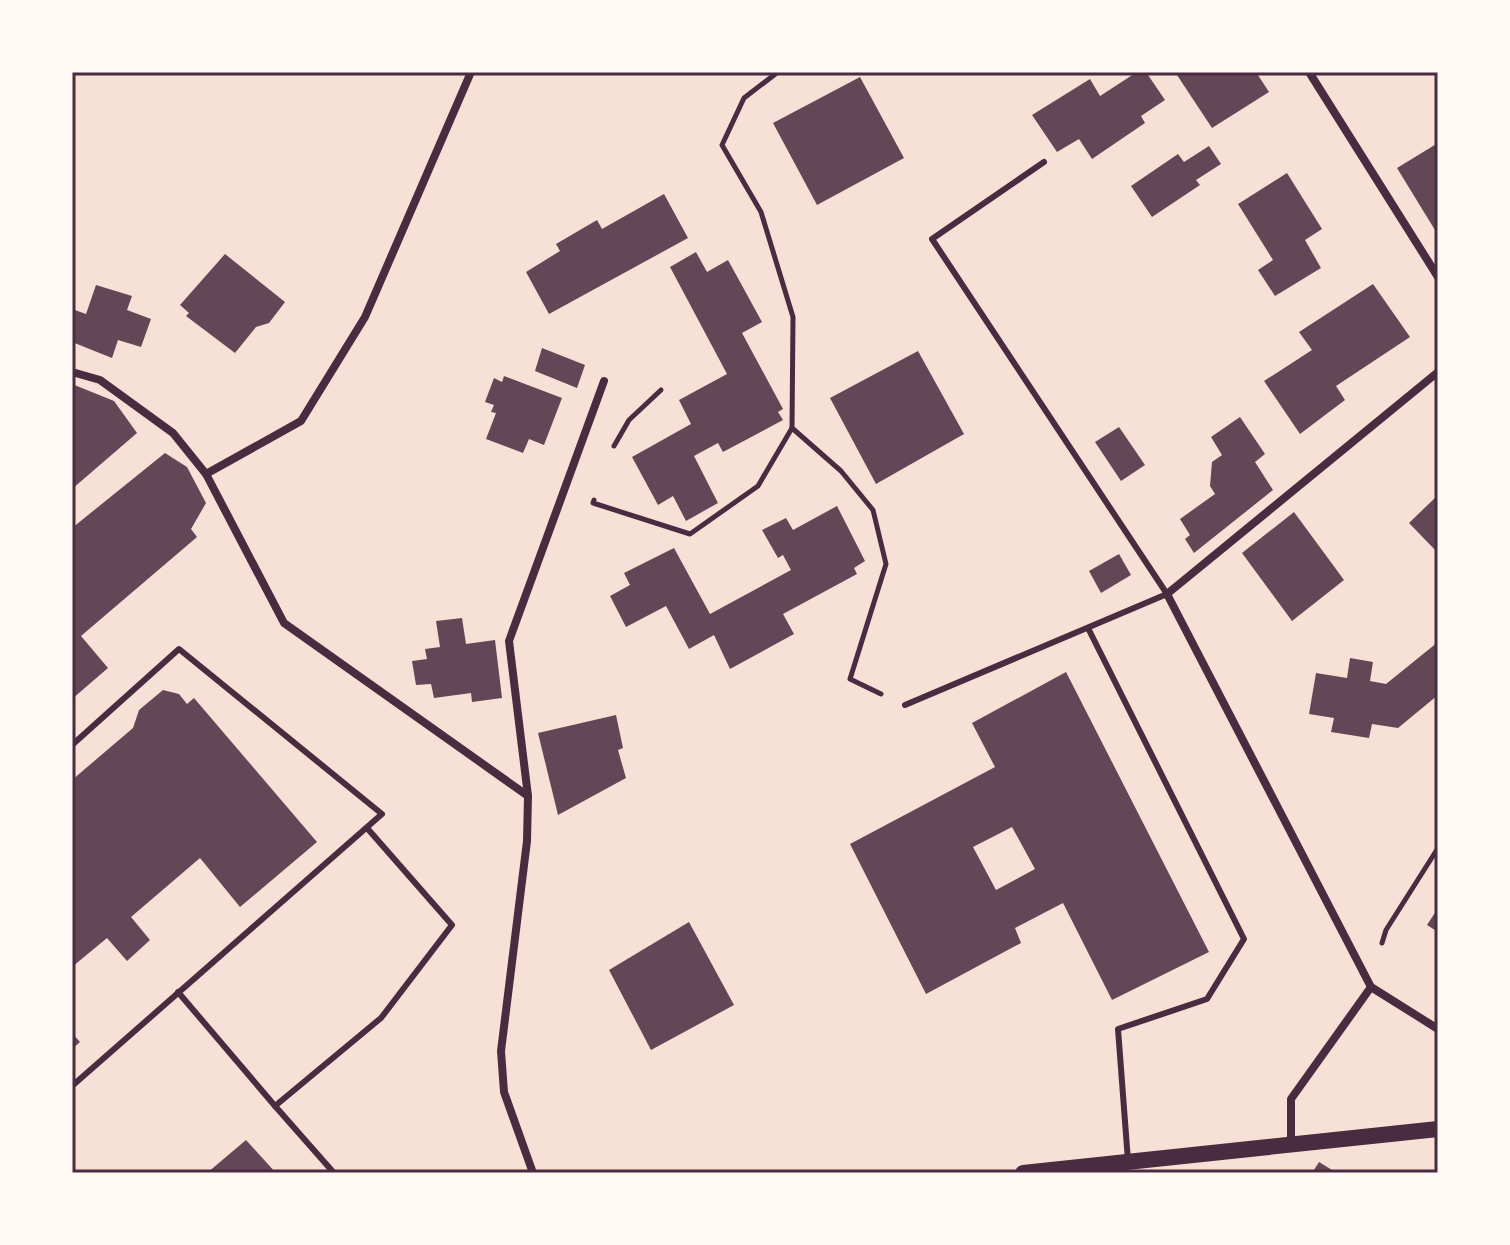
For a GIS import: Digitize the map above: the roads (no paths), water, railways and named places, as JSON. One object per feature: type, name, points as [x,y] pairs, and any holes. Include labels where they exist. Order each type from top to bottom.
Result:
[{"type":"main road","points":[[1023,1173],[1438,1129]]},
{"type":"street","points":[[206,474],[301,421],[365,317],[471,72]]},
{"type":"street","points":[[1309,72],[1438,277]]},
{"type":"street","points":[[72,372],[100,380],[130,398],[173,433],[206,474],[284,623],[528,796]]},
{"type":"street","points":[[1438,372],[1167,594],[1371,987],[1438,1029]]},
{"type":"street","points":[[533,1173],[504,1092],[501,1051],[527,841],[528,796],[509,641],[604,381]]},
{"type":"street","points":[[1291,1145],[1291,1099],[1371,987]]},
{"type":"lane","points":[[905,705],[1167,594],[932,239],[1044,162]]},
{"type":"lane","points":[[1088,628],[1244,939],[1207,999],[1118,1029],[1128,1162]]},
{"type":"lane","points":[[72,745],[179,649],[382,814],[72,1086]]},
{"type":"lane","points":[[275,1106],[381,1018],[452,925],[367,828]]},
{"type":"lane","points":[[178,992],[334,1173]]}]
